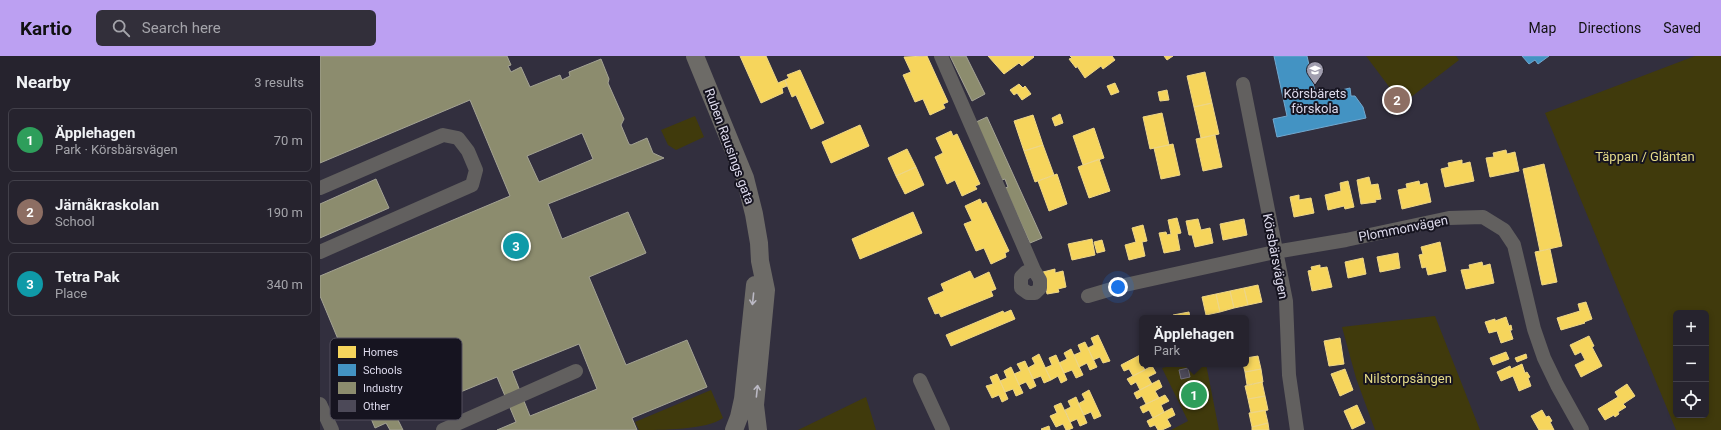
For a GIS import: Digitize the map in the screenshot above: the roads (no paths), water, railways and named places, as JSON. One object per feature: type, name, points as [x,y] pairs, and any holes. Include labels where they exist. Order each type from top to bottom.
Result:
[{"type":"main road","name":"Ruben Rausings gata","points":[[695,56],[745,178],[754,214],[759,243],[760,261],[766,290],[755,405],[758,430]]},
{"type":"main road","name":"Ruben Rausings gata","points":[[734,430],[740,417],[743,399],[754,289],[760,261]]},
{"type":"street","points":[[941,56],[1034,270]]},
{"type":"street","name":"Körsbärsvägen","points":[[1243,84],[1275,252],[1286,301],[1288,375],[1297,430]]},
{"type":"street","points":[[320,188],[442,135],[458,138],[468,151],[476,170],[472,186],[320,252]]},
{"type":"street","name":"Plommonvägen","points":[[1088,296],[1124,285],[1275,252],[1346,240],[1449,218],[1479,217],[1491,221],[1504,230],[1514,245],[1534,329],[1544,358],[1582,430]]},
{"type":"street","points":[[443,430],[576,371]]},
{"type":"street","points":[[920,380],[943,430]]},
{"type":"street","points":[[320,404],[332,430]]},
{"type":"place","name":"Körsbärets förskola","points":[[1315,85]]},
{"type":"place","name":"Järnåkraskolan","points":[[1397,100]]},
{"type":"place","name":"Tetra Pak","points":[[516,246]]},
{"type":"place","name":"Äpplehagen","points":[[1194,395]]},
{"type":"park label","name":"Täppan / Gläntan","points":[[1645,156]]},
{"type":"park label","name":"Nilstorpsängen","points":[[1408,378]]}]
